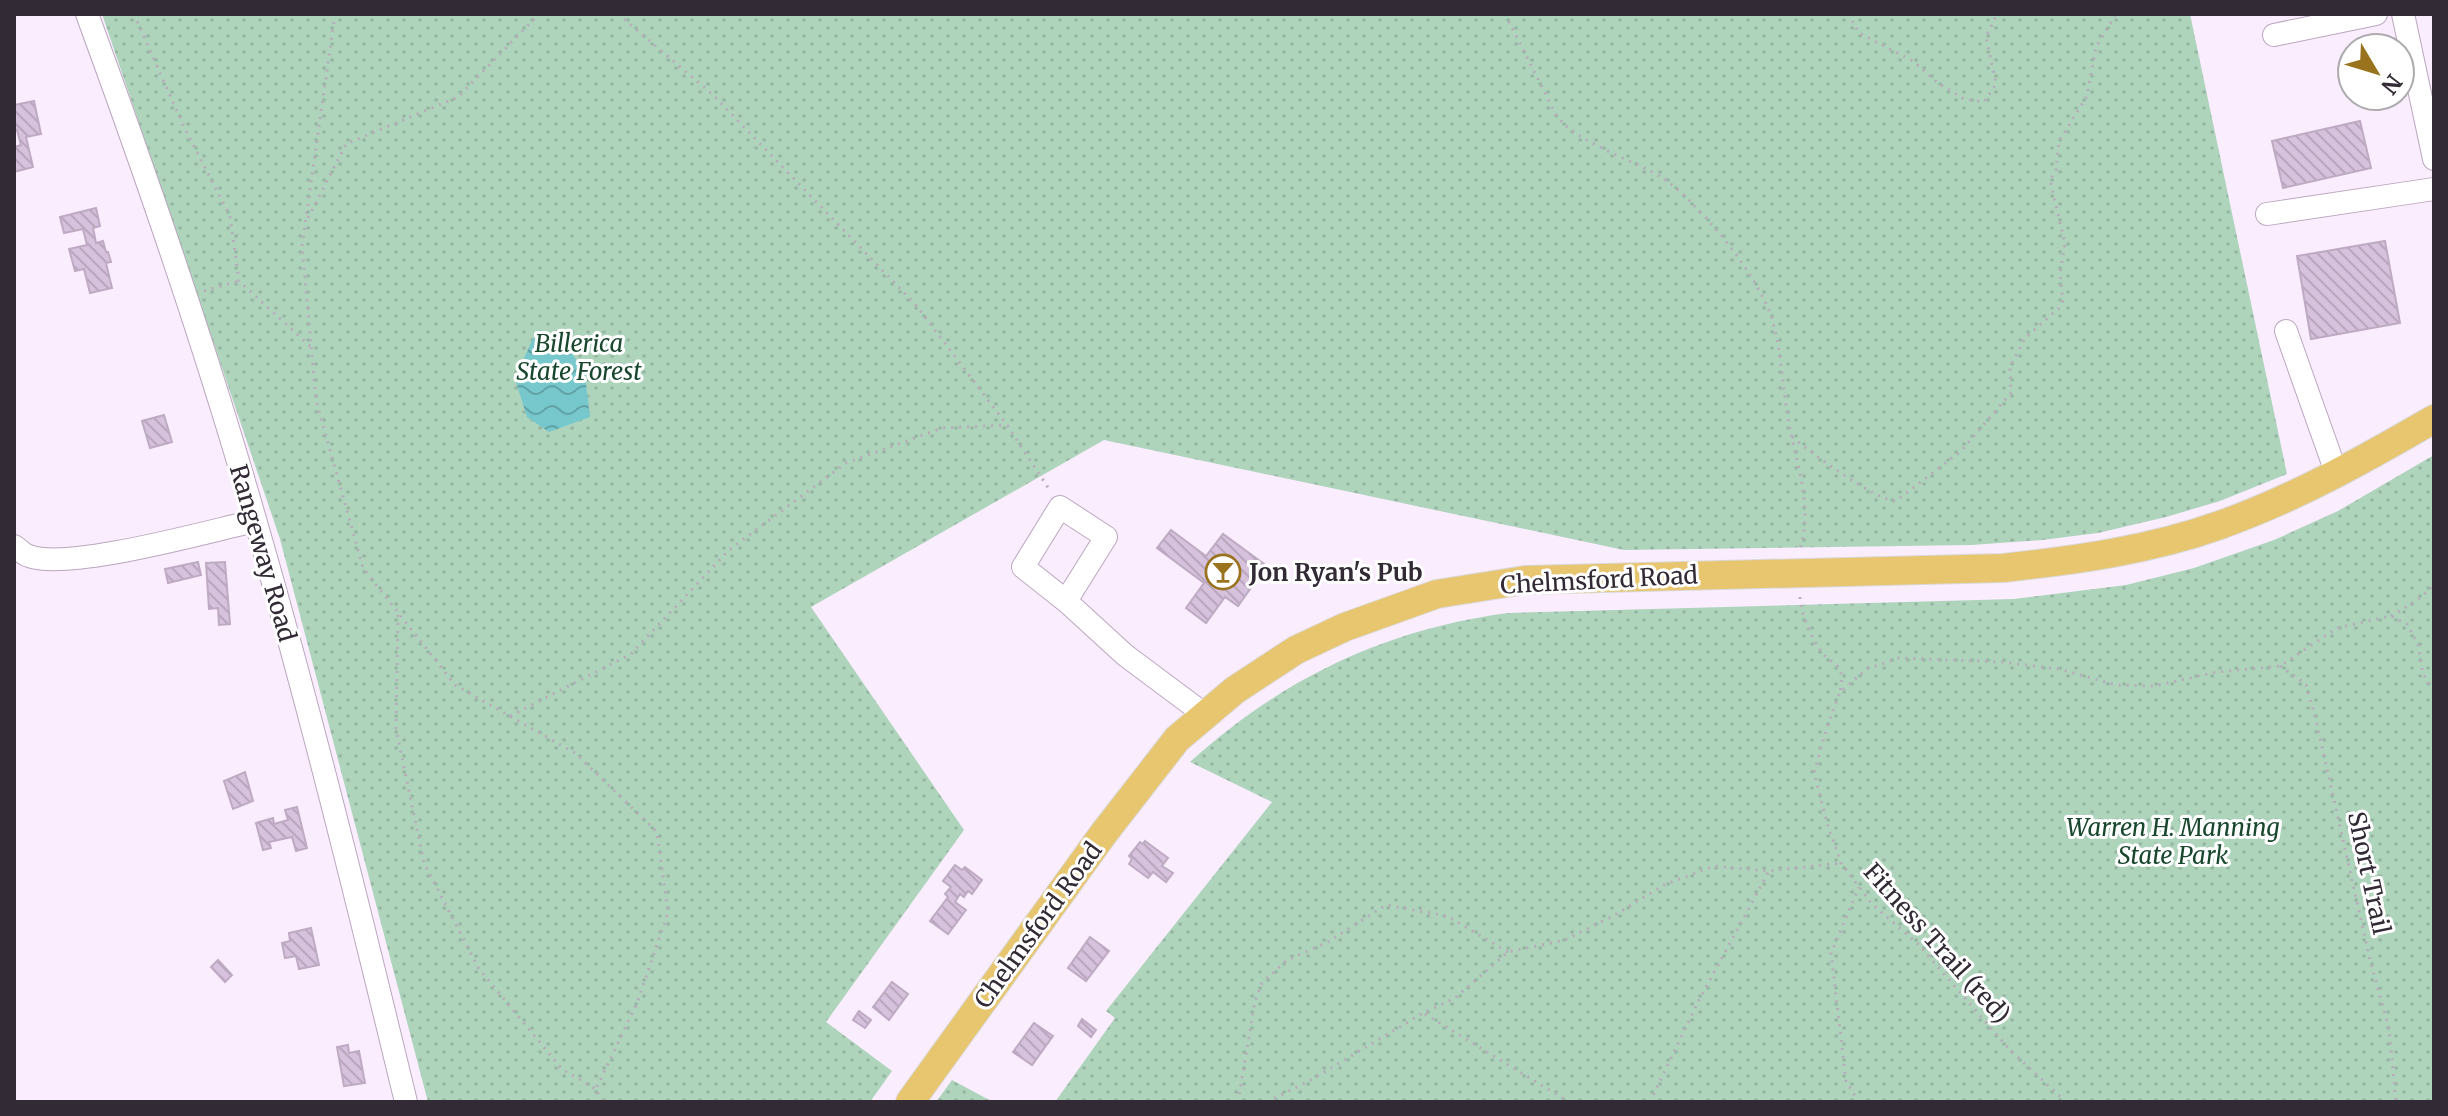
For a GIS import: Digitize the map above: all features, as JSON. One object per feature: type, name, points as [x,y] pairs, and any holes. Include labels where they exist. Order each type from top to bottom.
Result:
[{"type":"main road","name":"Chelmsford Road","points":[[914,1101],[1142,782],[1177,739],[1204,714],[1264,669],[1345,627],[1437,594],[1525,580],[2003,568],[2076,560],[2140,548],[2219,526],[2337,475],[2434,419]]},
{"type":"street","name":"Rangeway Road","points":[[87,14],[157,206],[255,521],[343,843],[406,1102]]},
{"type":"street","points":[[2274,35],[2376,14]]},
{"type":"street","points":[[2403,14],[2433,147]]},
{"type":"street","points":[[2267,214],[2434,189]]},
{"type":"street","points":[[2286,331],[2337,475]]},
{"type":"street","points":[[1066,601],[1106,537],[1060,507],[1023,567],[1125,655],[1204,714]]},
{"type":"street","points":[[14,546],[29,556],[58,560],[104,554],[255,521]]},
{"type":"path","points":[[134,14],[184,127],[230,216],[239,281],[311,347]]},
{"type":"path","points":[[335,14],[302,246],[316,400],[363,568],[455,685],[575,753],[657,832],[668,913],[637,1003],[596,1089]]},
{"type":"path","points":[[306,220],[346,144],[458,97],[539,14]]},
{"type":"path","points":[[618,14],[712,94],[915,304],[1007,425],[1060,507]]},
{"type":"path","points":[[1505,14],[1558,118],[1574,132],[1663,179],[1684,196],[1735,253],[1756,284],[1770,313],[1778,342],[1806,510],[1806,531],[1800,549],[1801,607],[1816,644],[1826,658],[1838,667],[1842,678],[1840,692]]},
{"type":"path","points":[[1848,14],[1859,33],[1913,61],[1938,83],[1964,99],[1984,102],[1996,84],[1986,37],[1997,14]]},
{"type":"path","points":[[1792,437],[1823,462],[1883,499],[1896,501],[1961,451],[2011,393],[2010,367],[2025,338],[2063,301],[2060,273],[2065,244],[2050,180],[2056,170],[2059,141],[2087,96],[2096,47],[2116,14]]},
{"type":"path","points":[[186,297],[239,281]]},
{"type":"path","points":[[510,716],[631,654],[729,550],[846,463],[942,428],[1007,425]]},
{"type":"path","points":[[1840,692],[1867,669],[1899,658],[2002,662],[2059,669],[2116,685],[2154,686],[2217,672],[2280,666],[2337,628],[2391,616],[2434,586]]},
{"type":"path","points":[[398,612],[396,729],[424,863],[479,969],[562,1069],[596,1089],[602,1102]]},
{"type":"path","points":[[2391,616],[2407,624],[2418,644],[2423,674],[2434,691]]},
{"type":"path","name":"Short Trail","points":[[2280,666],[2306,684],[2316,720],[2370,960],[2389,1028],[2396,1102]]},
{"type":"path","name":"Fitness Trail (red)","points":[[1840,692],[1814,773],[1841,863],[1872,904],[1918,944],[2011,1051],[2066,1102]]},
{"type":"path","points":[[1267,1102],[1455,998],[1508,952],[1565,940],[1664,885],[1714,866],[1769,871],[1841,863]]},
{"type":"path","points":[[1650,1102],[1698,1002],[1769,871]]},
{"type":"path","points":[[1859,887],[1831,953],[1846,1081],[1859,1102]]},
{"type":"path","points":[[1238,1102],[1255,1001],[1262,983],[1287,960],[1326,943],[1386,905],[1447,916],[1508,952]]},
{"type":"path","points":[[1423,1013],[1569,1102]]},
{"type":"green space","name":"Billerica State Forest","points":[[102,14],[2190,14],[2287,474],[2220,501],[2166,517],[2098,533],[2042,540],[1972,545],[1624,550],[1104,440],[811,607],[964,830],[826,1022],[892,1071],[870,1102],[428,1102],[280,539]]},
{"type":"green space","name":"Warren H. Manning State Park","points":[[2434,455],[2434,1102],[1055,1102],[1115,1018],[1106,1011],[1272,802],[1190,762],[1261,706],[1337,662],[1420,631],[1508,613],[2014,599],[2126,585],[2194,568],[2274,540],[2338,511]]},
{"type":"green space","points":[[952,1080],[993,1102],[936,1102]]},
{"type":"water","points":[[533,338],[565,341],[585,375],[590,417],[549,432],[527,417],[515,379]]},
{"type":"building","points":[[34,101],[41,134],[26,137],[33,167],[14,172],[14,147],[21,145],[17,130],[14,131],[14,105]]},
{"type":"building","points":[[2360,121],[2371,168],[2283,188],[2272,141]]},
{"type":"building","points":[[96,208],[100,226],[93,228],[96,243],[103,241],[108,252],[111,262],[106,263],[112,288],[90,293],[84,269],[75,271],[69,249],[87,245],[83,229],[64,233],[60,217]]},
{"type":"building","points":[[2385,241],[2400,323],[2311,339],[2297,256]]},
{"type":"building","points":[[164,415],[172,442],[150,448],[142,421]]},
{"type":"building","name":"Jon Ryan's Pub","points":[[1171,530],[1206,556],[1223,534],[1264,564],[1238,606],[1225,597],[1206,623],[1186,608],[1204,583],[1157,548]]},
{"type":"building","points":[[198,562],[201,575],[168,583],[165,569]]},
{"type":"building","points":[[225,562],[230,624],[219,625],[218,608],[209,609],[206,563]]},
{"type":"building","points":[[245,772],[253,801],[233,809],[224,781]]},
{"type":"building","points":[[297,807],[307,848],[296,851],[292,837],[269,842],[271,848],[263,850],[256,823],[273,818],[274,824],[288,820],[285,810]]},
{"type":"building","points":[[1145,841],[1168,858],[1162,866],[1173,873],[1166,882],[1153,872],[1148,878],[1129,864],[1132,859],[1129,856],[1140,842],[1143,844]]},
{"type":"building","points":[[955,865],[962,870],[965,867],[982,880],[972,894],[968,891],[964,897],[960,894],[955,902],[966,910],[948,934],[930,921],[948,897],[945,894],[951,887],[943,881]]},
{"type":"building","points":[[311,928],[319,965],[299,969],[296,956],[285,958],[282,943],[290,941],[289,933]]},
{"type":"building","points":[[1090,937],[1109,951],[1086,981],[1068,968]]},
{"type":"building","points":[[218,960],[232,975],[225,982],[211,967]]},
{"type":"building","points":[[892,982],[908,994],[889,1020],[873,1007]]},
{"type":"building","points":[[859,1011],[871,1020],[865,1028],[853,1020]]},
{"type":"building","points":[[1082,1019],[1096,1030],[1091,1037],[1078,1026]]},
{"type":"building","points":[[1034,1023],[1053,1036],[1032,1065],[1013,1052]]},
{"type":"building","points":[[348,1045],[349,1053],[359,1051],[365,1083],[344,1086],[337,1047]]},
{"type":"place","name":"Jon Ryan's Pub","points":[[1223,572]]}]
